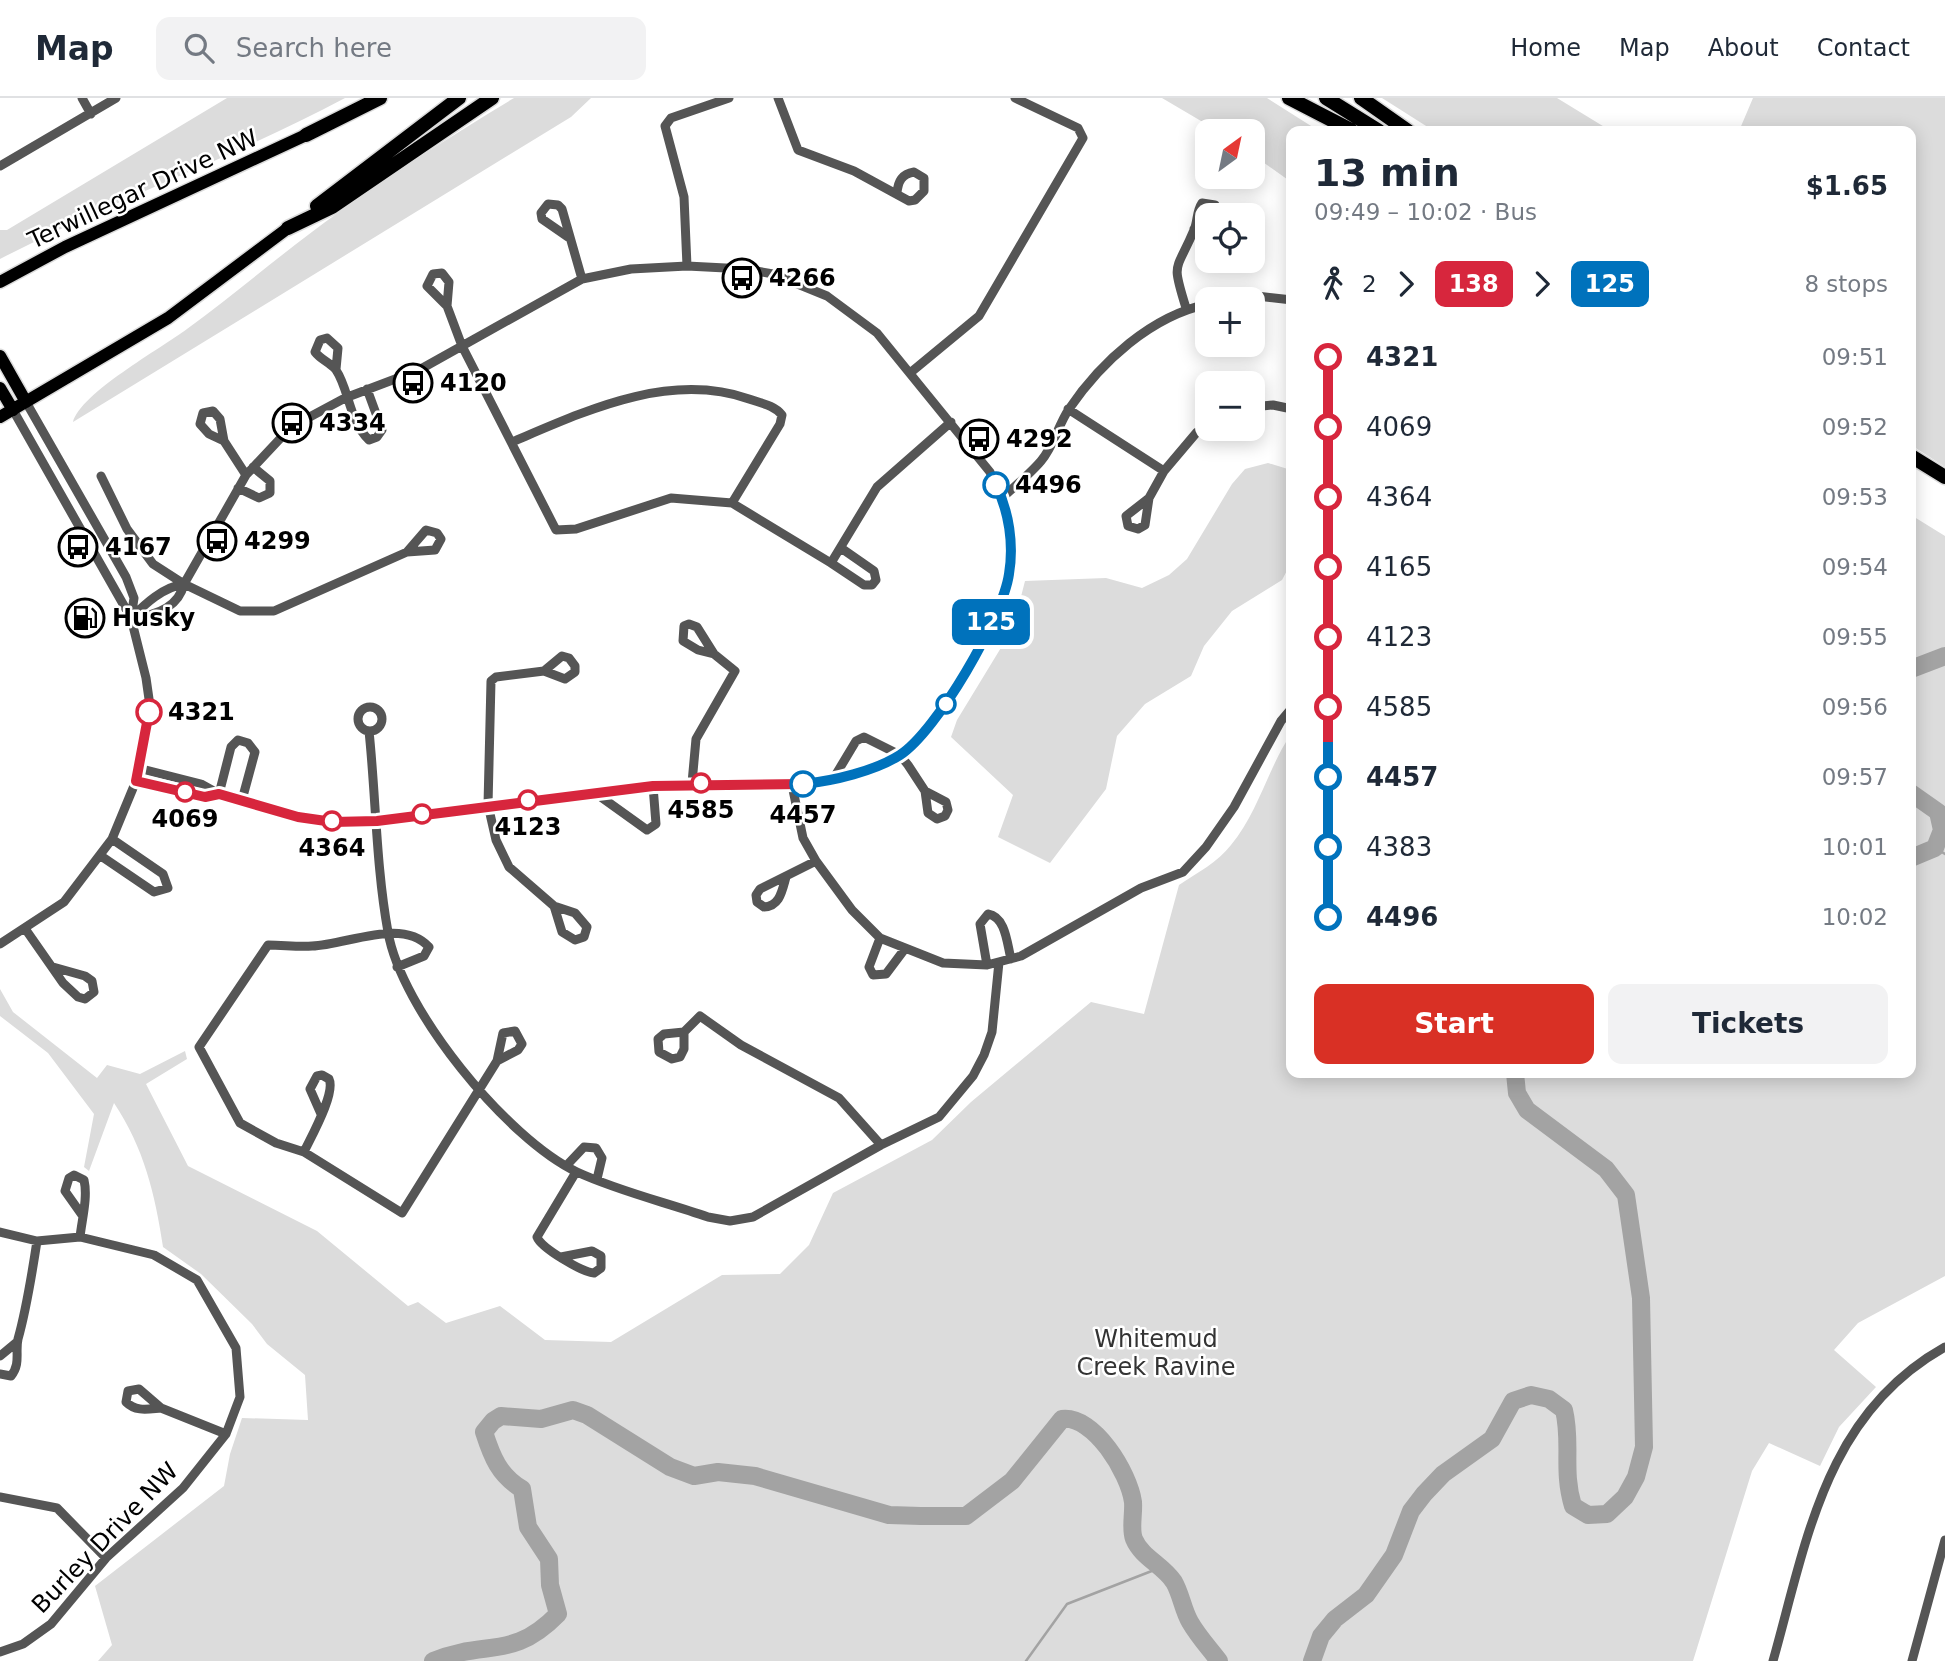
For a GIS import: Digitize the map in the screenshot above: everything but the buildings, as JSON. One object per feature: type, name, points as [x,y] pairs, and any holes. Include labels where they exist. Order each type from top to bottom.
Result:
[{"type":"highway","points":[[306,135],[380,98]]},
{"type":"highway","points":[[288,228],[459,98]]},
{"type":"highway","points":[[288,228],[332,207],[492,98]]},
{"type":"highway","points":[[1289,98],[1342,126]]},
{"type":"highway","points":[[1301,98],[1344,126]]},
{"type":"highway","points":[[1326,98],[1371,126]]},
{"type":"highway","points":[[1361,98],[1401,126]]},
{"type":"highway","points":[[1916,460],[1943,481]]},
{"type":"highway","points":[[1916,468],[1943,481]]},
{"type":"main road","name":"Terwillegar Drive NW","points":[[0,282],[65,247],[306,135]]},
{"type":"main road","points":[[0,417],[168,318],[288,228]]},
{"type":"main road","points":[[0,356],[26,402]]},
{"type":"main road","points":[[0,388],[13,410]]},
{"type":"street","points":[[82,98],[91,114]]},
{"type":"street","points":[[0,166],[116,98]]},
{"type":"street","points":[[687,266],[684,197],[665,126],[671,118],[729,98]]},
{"type":"street","points":[[778,98],[797,150],[854,171],[897,193]]},
{"type":"street","points":[[910,373],[979,316],[1083,138],[1078,128],[1015,98]]},
{"type":"street","points":[[1186,308],[1176,267],[1195,226]]},
{"type":"street","points":[[568,237],[582,279]]},
{"type":"street","points":[[131,618],[151,617],[169,607],[181,594],[184,584],[246,475],[291,427],[345,398],[419,370],[582,279],[631,269],[687,266],[773,274],[827,296],[877,334],[990,472],[1002,498],[1011,552],[1009,575],[1002,601],[941,713],[900,755],[832,781],[792,785],[692,783],[653,786],[377,821],[333,822],[298,817],[219,794],[201,783],[138,768]]},
{"type":"street","points":[[1265,297],[1286,299]]},
{"type":"street","points":[[447,306],[462,346],[556,530],[576,529],[671,498],[732,503],[864,585],[872,585],[876,580],[874,571],[841,548]]},
{"type":"street","points":[[1002,498],[1043,459],[1068,410],[1109,362],[1155,324],[1186,308],[1195,306]]},
{"type":"street","points":[[336,369],[345,398],[363,434],[369,440],[377,437],[382,430],[367,389]]},
{"type":"street","points":[[512,442],[583,412],[669,389],[729,392],[775,409],[782,415],[780,424],[732,503]]},
{"type":"street","points":[[26,402],[126,577],[134,598],[131,618]]},
{"type":"street","points":[[1265,406],[1286,408]]},
{"type":"street","points":[[0,944],[26,930],[64,902],[112,839],[136,781],[150,706],[131,618],[13,410]]},
{"type":"street","points":[[1068,410],[1164,471]]},
{"type":"street","points":[[831,563],[877,487],[951,422]]},
{"type":"street","points":[[1149,498],[1164,471],[1195,434]]},
{"type":"street","points":[[224,441],[246,475]]},
{"type":"street","points":[[238,488],[259,498],[270,493],[270,481],[253,467]]},
{"type":"street","points":[[101,476],[103,486],[142,553],[184,584],[240,611],[274,611],[407,552]]},
{"type":"street","points":[[66,505],[80,497]]},
{"type":"street","points":[[131,618],[146,603],[174,586],[184,584]]},
{"type":"street","points":[[692,783],[696,739],[735,671],[714,654]]},
{"type":"street","points":[[544,671],[496,677],[491,681],[488,805],[496,840],[509,867],[554,906]]},
{"type":"street","points":[[792,785],[803,838],[816,861],[852,910],[880,938],[904,950],[943,963],[987,965],[1011,959],[1069,931],[1141,888],[1183,872],[1206,847],[1234,807],[1286,715]]},
{"type":"street","points":[[369,731],[388,933],[397,967],[438,1040],[477,1089],[522,1133],[576,1172],[730,1222],[753,1217],[881,1145],[939,1117],[973,1076],[992,1032],[999,962]]},
{"type":"street","points":[[832,781],[859,738],[868,738],[900,755],[925,791]]},
{"type":"street","points":[[219,794],[231,747],[238,740],[248,743],[254,752],[242,800]]},
{"type":"street","points":[[136,781],[205,797],[219,794]]},
{"type":"street","points":[[594,792],[647,830],[656,824],[653,786]]},
{"type":"street","points":[[101,856],[154,892],[168,888],[163,874],[112,839]]},
{"type":"street","points":[[786,877],[816,861]]},
{"type":"street","points":[[987,965],[980,924],[988,914],[998,918],[1002,924],[1011,959]]},
{"type":"street","points":[[26,930],[53,967],[78,997],[85,999],[94,992],[92,981],[85,976],[53,967]]},
{"type":"street","points":[[397,967],[424,956],[429,947],[421,938],[388,933],[313,946],[268,945],[199,1047],[240,1123],[276,1143],[304,1152],[402,1213],[497,1060]]},
{"type":"street","points":[[880,938],[869,967],[873,975],[886,974],[904,950]]},
{"type":"street","points":[[684,1032],[700,1016],[741,1045],[838,1098],[881,1145]]},
{"type":"street","points":[[304,1152],[321,1114]]},
{"type":"street","points":[[567,1165],[584,1147],[596,1148],[602,1158],[597,1179]]},
{"type":"street","points":[[561,1257],[538,1242],[537,1237],[576,1172]]},
{"type":"street","points":[[80,1237],[82,1215]]},
{"type":"street","name":"Burley Drive NW","points":[[0,1232],[37,1241],[80,1237],[154,1255],[197,1280],[236,1348],[240,1397],[226,1434],[183,1488],[106,1558],[51,1624],[23,1644],[0,1652]]},
{"type":"street","points":[[0,1374],[6,1377],[15,1372],[37,1241]]},
{"type":"street","points":[[0,1356],[18,1342]]},
{"type":"street","points":[[1773,1661],[1817,1506],[1842,1447],[1888,1390],[1915,1366],[1945,1348]]},
{"type":"street","points":[[161,1408],[226,1434]]},
{"type":"street","points":[[0,1497],[57,1508],[106,1558]]},
{"type":"street","points":[[1912,1661],[1945,1540]]},
{"type":"green space","points":[[227,98],[345,98],[303,120],[86,217],[0,259],[0,230],[7,230]]},
{"type":"green space","points":[[514,98],[591,98],[571,117],[73,422],[79,410],[105,385],[187,329],[320,226],[404,167]]},
{"type":"green space","points":[[1162,98],[1267,98],[1311,126],[1286,126],[1286,178],[1265,164],[1265,119],[1198,119]]},
{"type":"green space","points":[[1382,98],[1557,98],[1603,126],[1426,126]]},
{"type":"green space","points":[[1753,98],[1945,98],[1945,467],[1916,448],[1916,126],[1741,126]]},
{"type":"green space","points":[[1268,463],[1286,468],[1286,572],[1282,580],[1232,611],[1204,646],[1191,676],[1145,704],[1117,736],[1106,789],[1050,863],[998,837],[1013,795],[951,737],[957,720],[1013,628],[1025,581],[1106,578],[1142,588],[1169,575],[1187,559],[1232,484],[1245,469]]},
{"type":"green space","name":"Whitemud Creek Ravine","points":[[1916,518],[1945,536],[1945,1276],[1858,1323],[1834,1350],[1876,1387],[1839,1427],[1820,1466],[1769,1443],[1752,1471],[1693,1661],[98,1661],[112,1645],[95,1586],[224,1486],[230,1454],[242,1418],[308,1420],[305,1375],[267,1344],[252,1324],[201,1274],[163,1247],[156,1208],[141,1154],[114,1103],[89,1171],[84,1167],[94,1114],[48,1053],[0,1016],[0,989],[13,1012],[97,1078],[107,1065],[140,1074],[185,1051],[187,1059],[146,1084],[188,1166],[317,1231],[408,1306],[418,1302],[446,1323],[500,1306],[545,1340],[611,1342],[722,1275],[780,1274],[809,1245],[833,1193],[932,1140],[971,1102],[1091,1002],[1144,1014],[1179,885],[1220,857],[1231,845],[1249,819],[1286,742],[1286,1078],[1916,1078]]},
{"type":"waterway","points":[[1916,667],[1945,656]]},
{"type":"waterway","points":[[1916,797],[1938,812],[1942,830],[1935,848],[1916,856]]},
{"type":"waterway","points":[[1935,848],[1945,854]]},
{"type":"waterway","points":[[1312,1661],[1321,1636],[1335,1619],[1366,1595],[1394,1555],[1411,1511],[1424,1494],[1443,1474],[1492,1439],[1513,1401],[1531,1395],[1549,1399],[1564,1410],[1568,1480],[1573,1506],[1588,1515],[1607,1514],[1625,1497],[1636,1477],[1644,1447],[1641,1298],[1626,1195],[1606,1169],[1527,1110],[1517,1093],[1516,1078]]},
{"type":"waterway","points":[[433,1661],[469,1651],[512,1644],[542,1629],[558,1614],[550,1585],[549,1559],[528,1527],[522,1489],[507,1478],[497,1465],[484,1432],[501,1416],[541,1419],[573,1410],[587,1415],[670,1467],[694,1476],[718,1472],[755,1476],[889,1515],[921,1516],[966,1516],[1012,1481],[1062,1419],[1074,1420],[1097,1436],[1117,1462],[1125,1476],[1133,1502],[1134,1539],[1142,1551],[1174,1582],[1190,1622],[1219,1661]]},
{"type":"waterway","points":[[1026,1661],[1067,1604],[1162,1567]]},
{"type":"bus line","name":"125","points":[[803,784],[832,781],[900,755],[941,713],[1002,601],[1009,575],[1011,552],[1008,521],[996,485]]},
{"type":"bus line","name":"138","points":[[149,712],[136,781],[205,797],[219,794],[298,817],[333,822],[377,821],[653,786],[692,783],[803,784]]},
{"type":"place","name":"4266","points":[[742,278]]},
{"type":"place","name":"4120","points":[[413,383]]},
{"type":"place","name":"4334","points":[[292,423]]},
{"type":"place","name":"4292","points":[[979,439]]},
{"type":"place","name":"4496","points":[[996,485]]},
{"type":"place","name":"4299","points":[[217,541]]},
{"type":"place","name":"4167","points":[[78,547]]},
{"type":"place","name":"Husky","points":[[85,618]]},
{"type":"place","name":"4321","points":[[149,712]]},
{"type":"place","name":"4585","points":[[701,783]]},
{"type":"place","name":"4457","points":[[803,784]]},
{"type":"place","name":"4069","points":[[185,792]]},
{"type":"place","name":"4123","points":[[528,800]]},
{"type":"place","name":"4364","points":[[332,821]]}]
